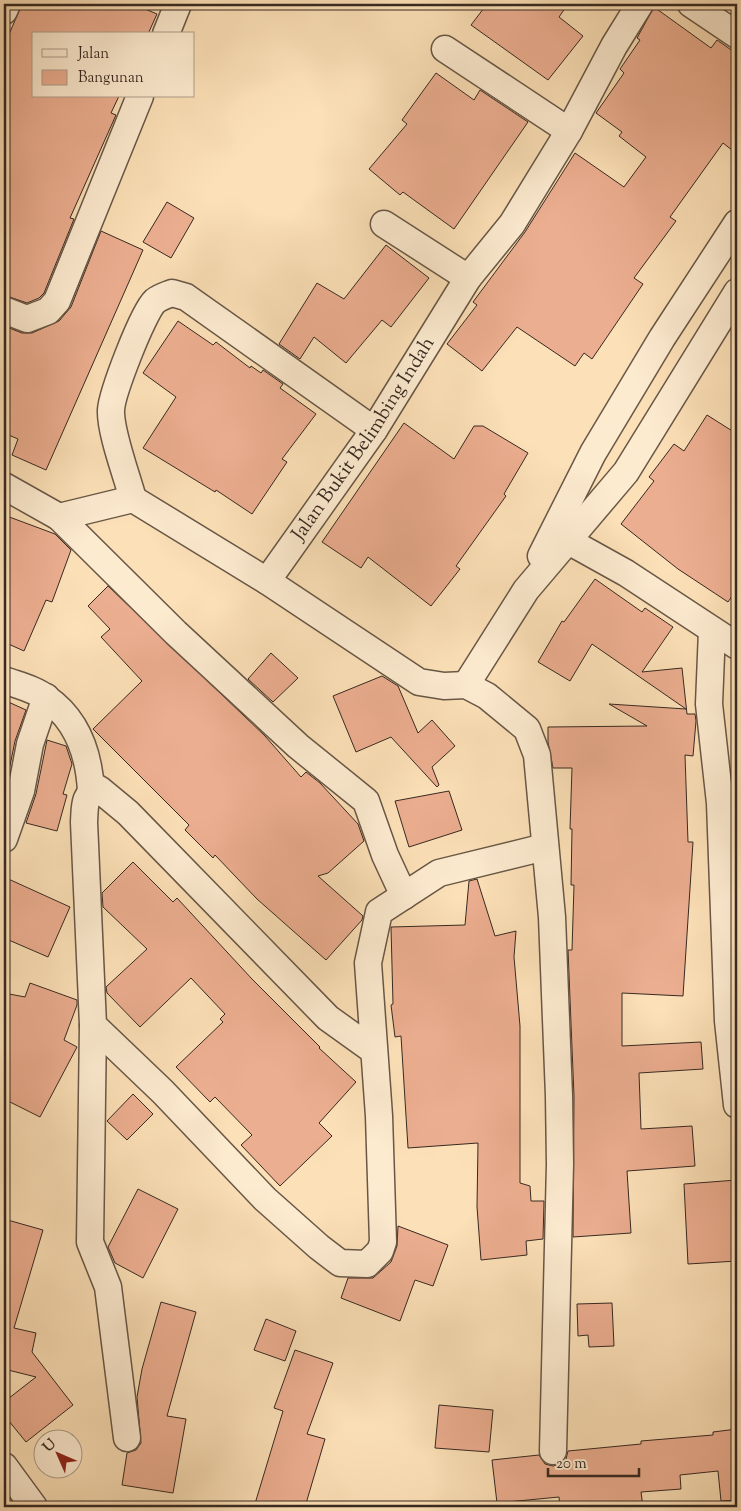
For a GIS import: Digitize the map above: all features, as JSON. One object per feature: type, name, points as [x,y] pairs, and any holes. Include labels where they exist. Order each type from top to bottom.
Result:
[{"type":"street","points":[[4,11],[7,4]]},
{"type":"street","points":[[167,32],[178,4]]},
{"type":"street","name":"Jalan Bukit Belimbing Indah","points":[[267,582],[374,430],[468,278],[512,224],[569,131],[614,46],[640,4]]},
{"type":"street","points":[[691,4],[737,35]]},
{"type":"street","points":[[444,49],[569,131]]},
{"type":"street","points":[[4,310],[27,319],[48,311],[57,301],[139,98]]},
{"type":"street","points":[[466,685],[560,537],[593,453],[662,338],[737,223]]},
{"type":"street","points":[[384,224],[468,278]]},
{"type":"street","points":[[560,537],[626,472],[737,292]]},
{"type":"street","points":[[374,430],[186,296],[172,293],[155,301],[146,314],[114,393],[111,411],[133,499],[267,582],[419,682],[444,686],[466,685],[487,696],[527,729],[536,755],[552,917],[560,1125],[552,1451]]},
{"type":"street","points":[[4,486],[59,517],[190,647],[298,746],[366,801],[385,855],[404,896]]},
{"type":"street","points":[[59,517],[133,499]]},
{"type":"street","points":[[560,537],[626,574],[737,646]]},
{"type":"street","points":[[712,631],[709,704],[720,803],[728,1021],[737,1105]]},
{"type":"street","points":[[4,680],[46,697],[70,720],[81,740],[90,766],[91,791]]},
{"type":"street","points":[[4,839],[20,792],[30,744],[46,697]]},
{"type":"street","points":[[127,1438],[108,1287],[90,1242],[93,1025],[84,822],[87,796],[91,791],[100,789],[128,813],[328,1018],[374,1051]]},
{"type":"street","points":[[93,1025],[169,1098],[264,1199],[340,1263],[367,1264],[380,1250],[383,1242],[379,1116],[368,963],[379,912],[439,873],[545,847]]},
{"type":"street","points":[[4,1466],[34,1507]]},
{"type":"building","points":[[22,4],[133,4],[157,14],[149,32],[32,32],[32,98],[118,98],[111,113],[116,115],[70,218],[74,219],[44,293],[39,298],[27,303],[4,295],[4,46]]},
{"type":"building","points":[[487,4],[568,4],[559,17],[583,36],[548,80],[471,25]]},
{"type":"building","points":[[654,7],[711,48],[717,40],[737,54],[737,154],[723,143],[670,217],[676,221],[634,278],[643,284],[592,359],[584,353],[575,366],[517,327],[482,371],[447,344],[477,305],[473,302],[525,232],[575,153],[624,187],[646,157],[619,136],[622,132],[596,113],[624,73],[620,69],[640,40],[637,38]]},
{"type":"building","points":[[436,73],[474,100],[480,90],[528,122],[454,229],[403,192],[400,195],[369,169],[407,124],[402,120]]},
{"type":"building","points":[[167,202],[194,218],[171,258],[143,242]]},
{"type":"building","points":[[101,231],[143,250],[46,470],[12,455],[18,439],[4,433],[4,326],[22,333],[32,333],[59,321],[71,307]]},
{"type":"building","points":[[386,245],[429,278],[391,327],[382,320],[346,363],[314,337],[300,359],[279,344],[317,283],[344,299]]},
{"type":"building","points":[[178,321],[213,345],[216,342],[250,368],[251,366],[261,373],[263,370],[283,384],[280,388],[316,414],[282,459],[287,462],[252,514],[216,490],[215,492],[143,448],[176,397],[143,373]]},
{"type":"building","points":[[707,415],[737,434],[737,589],[728,602],[678,569],[621,524],[654,481],[649,477],[674,444],[684,451]]},
{"type":"building","points":[[404,423],[454,459],[474,426],[483,426],[528,453],[504,494],[506,496],[456,566],[460,569],[431,606],[368,557],[361,568],[322,542]]},
{"type":"building","points":[[4,515],[55,534],[71,550],[52,602],[46,600],[24,651],[4,642]]},
{"type":"building","points":[[595,579],[642,612],[645,608],[673,627],[642,672],[682,668],[687,714],[695,714],[696,721],[693,756],[685,755],[688,842],[693,842],[683,996],[622,993],[622,1046],[701,1042],[703,1069],[639,1073],[641,1129],[692,1126],[695,1166],[627,1171],[631,1233],[573,1237],[574,1096],[568,950],[572,950],[574,885],[571,885],[572,829],[570,829],[572,768],[553,768],[548,742],[548,727],[647,726],[609,704],[686,709],[592,644],[570,681],[538,662],[562,621],[564,622]]},
{"type":"building","points":[[108,586],[265,736],[301,777],[306,772],[320,783],[358,824],[364,841],[328,873],[318,876],[363,916],[362,920],[326,960],[257,899],[215,855],[213,858],[185,830],[189,825],[93,729],[142,681],[101,637],[110,629],[88,606]]},
{"type":"building","points":[[271,653],[298,678],[273,702],[248,679]]},
{"type":"building","points":[[382,676],[398,686],[418,733],[432,720],[455,746],[432,767],[439,785],[437,787],[391,737],[356,752],[333,696]]},
{"type":"building","points":[[4,700],[26,710],[15,741],[4,795]]},
{"type":"building","points":[[47,740],[66,746],[72,764],[63,794],[67,795],[57,831],[26,823],[36,794]]},
{"type":"building","points":[[449,791],[462,830],[409,847],[395,801]]},
{"type":"building","points":[[133,862],[173,902],[177,898],[319,1048],[356,1082],[319,1123],[332,1136],[280,1186],[241,1145],[252,1135],[215,1097],[210,1102],[176,1067],[223,1022],[220,1019],[225,1014],[191,978],[140,1027],[107,993],[106,987],[147,949],[103,907],[102,893]]},
{"type":"building","points":[[4,877],[70,907],[48,957],[4,938]]},
{"type":"building","points":[[477,879],[495,936],[516,931],[514,957],[520,1026],[520,1183],[530,1186],[531,1201],[544,1201],[543,1239],[526,1241],[527,1255],[481,1260],[477,1207],[478,1143],[408,1148],[401,1036],[395,1037],[391,1005],[393,1004],[391,927],[465,925],[469,881]]},
{"type":"building","points":[[30,983],[77,1000],[77,1005],[64,1040],[77,1047],[40,1117],[4,1099],[4,993],[25,997]]},
{"type":"building","points":[[133,1094],[153,1114],[127,1140],[107,1121]]},
{"type":"building","points":[[737,1180],[737,1261],[688,1264],[684,1184]]},
{"type":"building","points":[[138,1189],[178,1209],[143,1278],[115,1263],[108,1247]]},
{"type":"building","points":[[4,1219],[43,1230],[14,1328],[36,1333],[32,1352],[73,1405],[44,1428],[32,1428],[32,1437],[26,1442],[4,1415],[4,1402],[36,1377],[4,1369]]},
{"type":"building","points":[[398,1226],[448,1245],[433,1286],[415,1280],[400,1321],[341,1298],[348,1278],[373,1278],[391,1262],[397,1246]]},
{"type":"building","points":[[161,1302],[196,1312],[167,1416],[186,1419],[173,1493],[122,1485],[127,1453],[136,1450],[141,1443],[137,1397],[142,1369]]},
{"type":"building","points":[[612,1303],[614,1346],[589,1347],[588,1335],[578,1336],[577,1304]]},
{"type":"building","points":[[266,1319],[296,1331],[285,1361],[254,1350]]},
{"type":"building","points":[[295,1350],[333,1363],[307,1434],[325,1439],[305,1507],[254,1507],[283,1411],[274,1408]]},
{"type":"building","points":[[439,1405],[493,1410],[489,1452],[435,1448]]},
{"type":"building","points":[[737,1429],[737,1500],[721,1501],[718,1471],[680,1475],[681,1489],[641,1492],[643,1507],[560,1507],[559,1497],[497,1503],[492,1460],[539,1455],[545,1464],[553,1466],[560,1464],[566,1459],[568,1451],[641,1444],[641,1441],[713,1435],[713,1432]]}]
